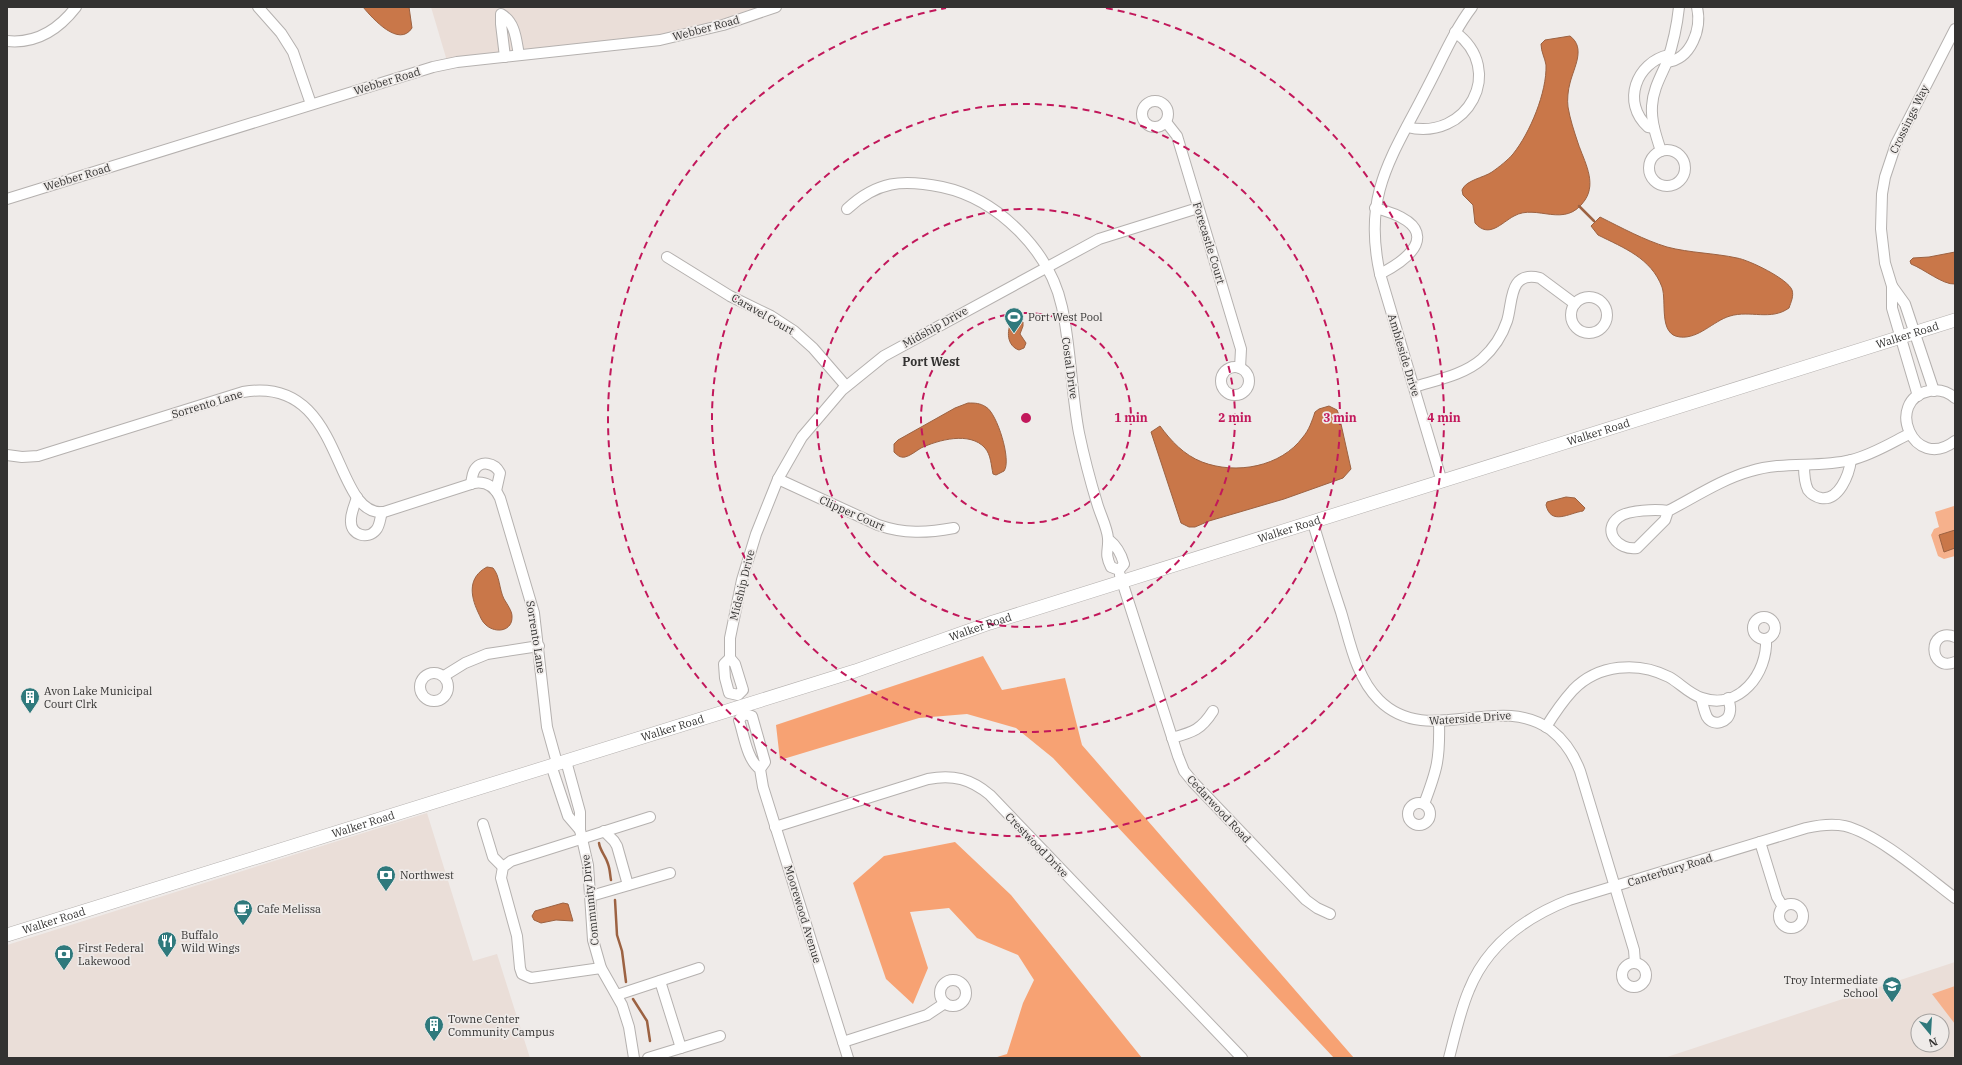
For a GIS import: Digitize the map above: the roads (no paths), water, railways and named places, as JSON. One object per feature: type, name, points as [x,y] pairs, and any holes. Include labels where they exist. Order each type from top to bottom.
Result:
[{"type":"street","points":[[7,41],[28,40],[51,31],[66,19],[76,7]]},
{"type":"street","points":[[258,7],[281,33],[293,52],[311,104]]},
{"type":"street","name":"Webber Road","points":[[7,198],[433,67],[457,62],[504,56],[660,40],[723,25],[776,7]]},
{"type":"street","name":"Ambleside Drive","points":[[1442,482],[1380,274],[1375,253],[1373,231],[1375,208],[1384,172],[1455,32],[1472,7]]},
{"type":"street","points":[[1661,151],[1654,128],[1652,106],[1654,91],[1668,58],[1676,28],[1679,7]]},
{"type":"street","points":[[1654,128],[1648,127],[1639,116],[1634,101],[1634,93],[1638,78],[1647,66],[1661,57],[1674,61],[1681,56],[1693,42],[1698,25],[1697,7]]},
{"type":"street","points":[[500,11],[514,26],[519,55]]},
{"type":"street","points":[[500,11],[504,56]]},
{"type":"street","name":"Crossings Way","points":[[1918,396],[1892,308],[1892,286],[1885,263],[1881,229],[1881,212],[1885,177],[1900,134],[1955,29]]},
{"type":"street","points":[[1406,127],[1418,130],[1431,130],[1443,127],[1462,115],[1475,95],[1479,74],[1478,62],[1473,51],[1464,39],[1455,32]]},
{"type":"street","name":"Forecastle Court","points":[[1166,122],[1177,136],[1241,349],[1240,368]]},
{"type":"street","name":"Costal Drive","points":[[847,209],[866,192],[888,185],[920,184],[946,188],[986,204],[1006,218],[1030,243],[1046,267],[1062,306],[1079,432],[1093,493],[1108,538],[1107,558],[1111,567],[1120,576],[1124,564],[1121,554],[1108,538]]},
{"type":"street","name":"Midship Drive","points":[[741,705],[743,690],[735,664],[730,658],[730,638],[742,580],[756,534],[778,479],[805,432],[822,411],[846,386],[884,356],[1046,267],[1098,239],[1198,208]]},
{"type":"street","points":[[1375,208],[1391,212],[1406,220],[1414,226],[1418,240],[1416,248],[1410,254],[1380,274]]},
{"type":"street","name":"Caravel Court","points":[[667,257],[730,296],[771,316],[794,331],[813,348],[846,386]]},
{"type":"street","points":[[1414,387],[1456,373],[1482,359],[1497,343],[1502,334],[1507,320],[1513,288],[1518,282],[1525,278],[1534,276],[1540,278],[1575,304]]},
{"type":"street","name":"Crossings Way","points":[[1892,286],[1905,304],[1934,391]]},
{"type":"street","name":"Walker Road","points":[[7,935],[854,671],[1120,576],[1313,523],[1955,320]]},
{"type":"street","name":"Sorrento Lane","points":[[7,455],[22,457],[38,456],[244,392],[268,391],[292,398],[312,414],[321,427],[361,504],[368,510],[382,512]]},
{"type":"street","points":[[1955,398],[1946,393],[1934,391],[1918,396],[1911,404],[1907,413],[1906,424],[1909,434],[1920,445],[1930,448],[1941,448],[1955,441]]},
{"type":"street","points":[[1668,511],[1665,520],[1637,548],[1623,547],[1617,543],[1613,536],[1612,530],[1614,522],[1619,516],[1626,513],[1659,509],[1668,511],[1726,480],[1767,467],[1851,460],[1873,452],[1909,434]]},
{"type":"street","points":[[1804,465],[1808,491],[1814,496],[1826,498],[1836,494],[1839,490],[1850,468],[1851,460]]},
{"type":"street","name":"Sorrento Lane","points":[[471,484],[474,472],[477,467],[483,464],[491,464],[498,469],[500,473],[496,491],[529,591],[539,646],[548,732],[558,763]]},
{"type":"street","name":"Clipper Court","points":[[778,479],[892,530],[921,533],[954,528]]},
{"type":"street","points":[[357,497],[351,523],[353,529],[358,534],[367,536],[375,532],[382,512],[471,484],[484,483],[496,491]]},
{"type":"street","name":"Waterside Drive","points":[[1313,523],[1358,666],[1371,690],[1380,701],[1403,716],[1416,720],[1438,722],[1508,714],[1528,718],[1546,726],[1563,740],[1577,764],[1634,950],[1634,963]]},
{"type":"street","name":"Cedarwood Road","points":[[1120,576],[1180,763],[1188,777],[1306,900],[1317,908],[1330,914]]},
{"type":"street","points":[[1955,637],[1947,635],[1940,638],[1935,644],[1934,651],[1936,658],[1942,663],[1950,664],[1955,662]]},
{"type":"street","points":[[1546,726],[1573,689],[1587,679],[1603,671],[1620,667],[1637,667],[1654,670],[1670,677],[1701,698],[1714,700],[1728,698],[1746,689],[1756,677],[1767,653],[1766,639]]},
{"type":"street","points":[[444,676],[465,663],[488,654],[539,646]]},
{"type":"street","name":"Midship Drive","points":[[730,658],[724,664],[725,678],[729,693],[741,705]]},
{"type":"street","points":[[1701,698],[1707,718],[1714,723],[1720,723],[1725,721],[1729,716],[1730,711],[1728,698]]},
{"type":"street","name":"Moorewood Avenue","points":[[741,705],[752,716],[765,762],[760,769],[763,786],[848,1058]]},
{"type":"street","points":[[1172,738],[1195,731],[1205,723],[1213,711]]},
{"type":"street","points":[[1424,804],[1439,758],[1438,722]]},
{"type":"street","name":"Community Drive","points":[[558,763],[568,816],[581,834]]},
{"type":"street","name":"Community Drive","points":[[558,763],[580,812],[581,834],[588,865],[593,940],[601,968],[616,995],[629,1027],[634,1058]]},
{"type":"street","name":"Crestwood Drive","points":[[775,827],[928,779],[950,777],[970,781],[990,795],[1242,1058]]},
{"type":"street","points":[[601,968],[531,978],[522,974],[520,968],[517,936],[501,878],[503,867],[510,861],[581,834],[604,832],[650,817]]},
{"type":"street","points":[[483,824],[493,857],[503,867]]},
{"type":"street","name":"Canterbury Road","points":[[1449,1058],[1469,990],[1480,969],[1493,950],[1509,934],[1528,920],[1548,909],[1615,886],[1814,826],[1845,826],[1867,834],[1955,898]]},
{"type":"street","points":[[604,832],[614,841],[617,846],[628,885]]},
{"type":"street","points":[[1760,842],[1777,898],[1783,908]]},
{"type":"street","points":[[591,896],[670,873]]},
{"type":"street","points":[[616,995],[699,968]]},
{"type":"street","points":[[660,981],[680,1048]]},
{"type":"street","points":[[843,1042],[928,1015],[945,1003]]},
{"type":"street","points":[[648,1058],[720,1036]]},
{"type":"waterway","points":[[1579,206],[1594,221]]},
{"type":"waterway","points":[[599,843],[609,866],[611,880]]},
{"type":"waterway","points":[[615,900],[617,935],[622,951],[626,982]]},
{"type":"waterway","points":[[633,999],[647,1021],[650,1041]]},
{"type":"place","name":"Port West Pool","points":[[1014,334]]},
{"type":"place","name":"Avon Lake Municipal Court Clrk","points":[[30,714]]},
{"type":"place","name":"Northwest","points":[[386,892]]},
{"type":"place","name":"Cafe Melissa","points":[[243,926]]},
{"type":"place","name":"Buffalo Wild Wings","points":[[167,958]]},
{"type":"place","name":"First Federal Lakewood","points":[[64,971]]},
{"type":"place","name":"Troy Intermediate School","points":[[1892,1003]]},
{"type":"place","name":"Towne Center Community Campus","points":[[434,1042]]},
{"type":"district","name":"Port West","points":[[931,361]]}]
